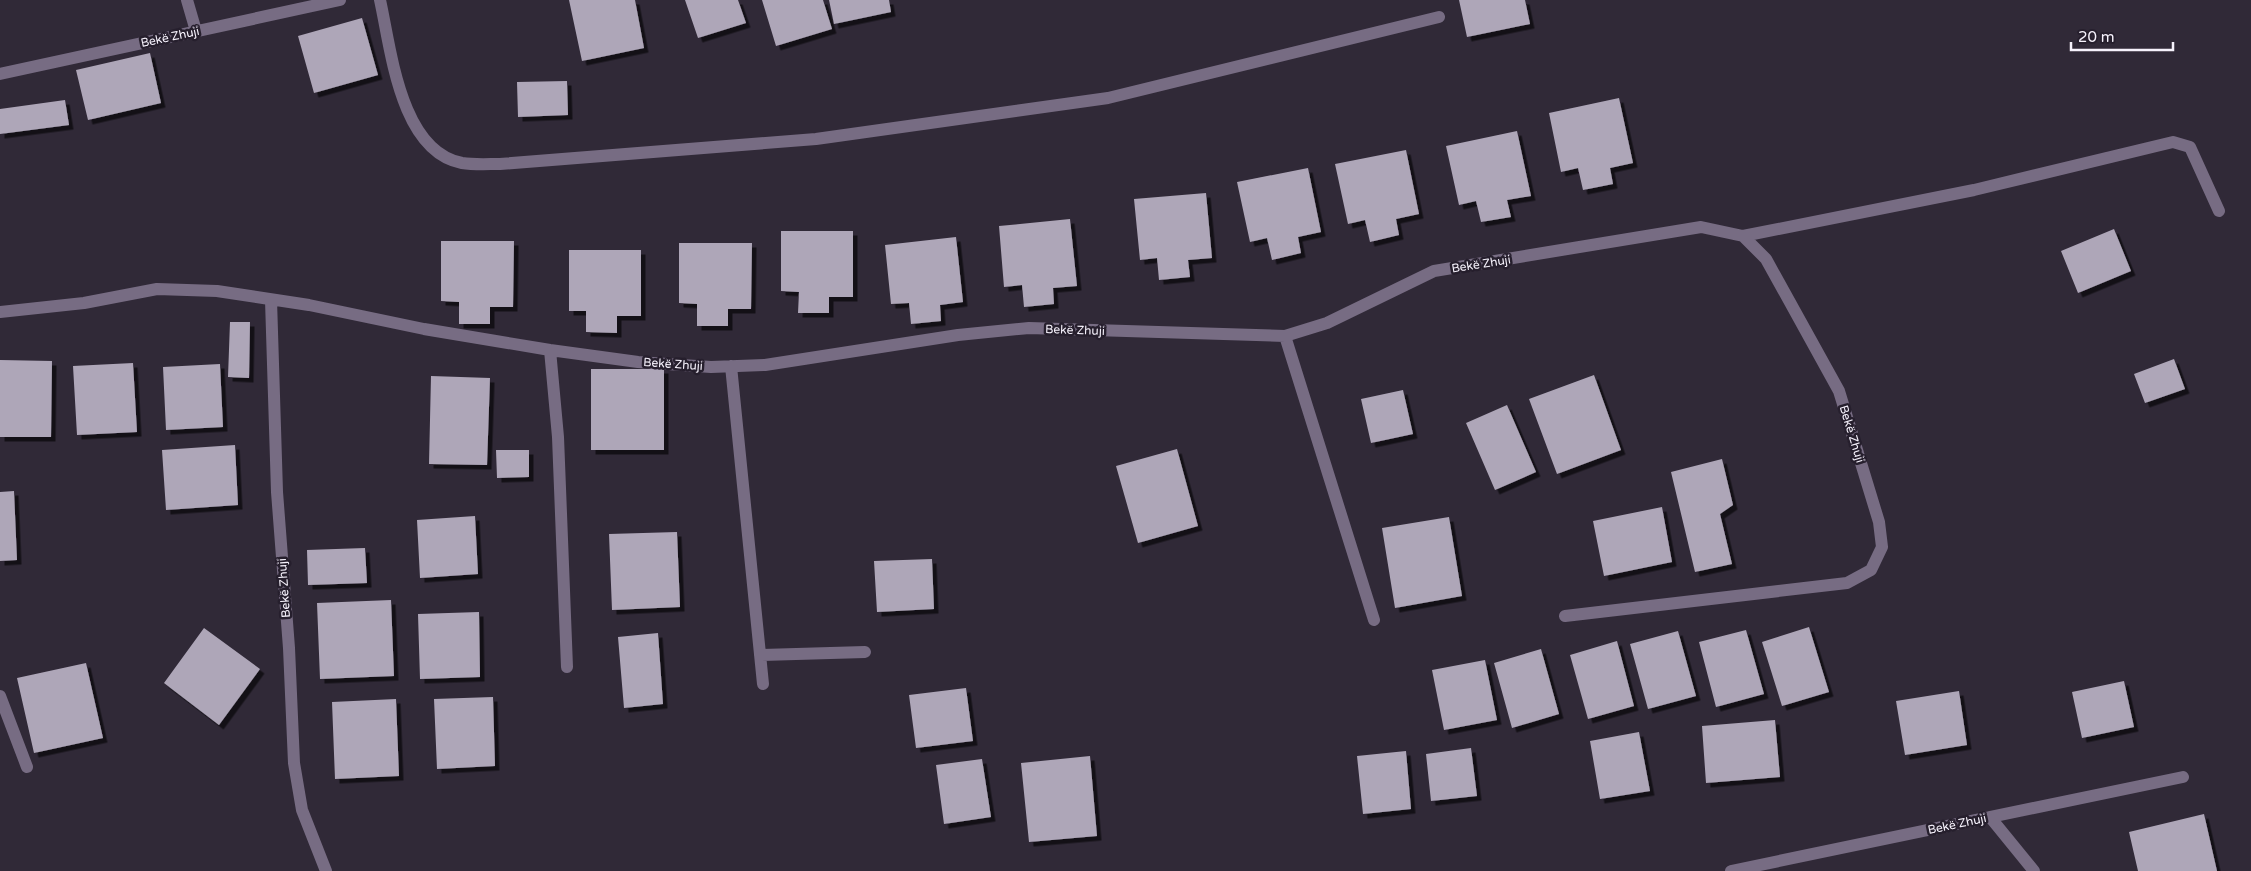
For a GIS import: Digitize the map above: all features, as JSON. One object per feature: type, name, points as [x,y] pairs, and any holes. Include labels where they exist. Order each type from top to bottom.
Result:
[{"type":"street","points":[[187,0],[196,31]]},
{"type":"street","name":"Bekë Zhuji","points":[[0,74],[340,0]]},
{"type":"street","points":[[380,0],[400,94],[419,135],[440,152],[461,162],[500,164],[816,138],[1108,98],[1439,17]]},
{"type":"street","points":[[1742,236],[1974,190],[2173,142],[2190,147],[2219,211]]},
{"type":"street","name":"Bekë Zhuji","points":[[0,312],[84,303],[156,289],[217,291],[309,305],[424,329],[550,350],[638,362],[730,366],[765,365],[958,335],[1029,328],[1285,336],[1327,323],[1434,271],[1701,227],[1742,236],[1766,259],[1839,391],[1879,522],[1882,547],[1871,570],[1847,583],[1565,616]]},
{"type":"street","name":"Bekë Zhuji","points":[[271,300],[277,492],[294,763],[302,810],[326,871]]},
{"type":"street","points":[[1285,336],[1374,620]]},
{"type":"street","points":[[550,350],[558,437],[567,667]]},
{"type":"street","points":[[730,366],[763,684]]},
{"type":"street","points":[[760,655],[865,652]]},
{"type":"street","points":[[0,696],[27,767]]},
{"type":"street","name":"Bekë Zhuji","points":[[1731,871],[2183,777]]},
{"type":"street","points":[[1990,817],[2034,871]]},
{"type":"building","points":[[569,0],[635,0],[644,48],[582,61]]},
{"type":"building","points":[[685,0],[738,0],[746,23],[698,38]]},
{"type":"building","points":[[762,0],[823,0],[832,29],[776,46]]},
{"type":"building","points":[[829,0],[889,0],[891,12],[834,24]]},
{"type":"building","points":[[1459,0],[1525,0],[1530,24],[1467,37]]},
{"type":"building","points":[[362,18],[378,75],[314,93],[298,36]]},
{"type":"building","points":[[150,53],[161,103],[88,120],[76,70]]},
{"type":"building","points":[[567,81],[568,115],[518,117],[517,82]]},
{"type":"building","points":[[1619,98],[1633,163],[1610,168],[1613,184],[1583,190],[1578,168],[1561,172],[1549,113]]},
{"type":"building","points":[[65,100],[69,125],[0,134],[0,109]]},
{"type":"building","points":[[1517,131],[1531,196],[1507,200],[1511,217],[1481,222],[1476,201],[1459,205],[1446,146]]},
{"type":"building","points":[[1406,150],[1419,214],[1396,219],[1399,235],[1370,242],[1365,220],[1348,224],[1335,164]]},
{"type":"building","points":[[1308,168],[1321,232],[1298,237],[1301,253],[1272,260],[1267,238],[1250,242],[1237,182]]},
{"type":"building","points":[[1206,193],[1212,258],[1188,260],[1190,277],[1159,280],[1157,258],[1140,260],[1134,199]]},
{"type":"building","points":[[1070,219],[1077,286],[1053,288],[1054,304],[1024,307],[1022,285],[1004,287],[999,226]]},
{"type":"building","points":[[2114,229],[2131,271],[2078,293],[2061,251]]},
{"type":"building","points":[[781,231],[853,231],[853,297],[829,297],[829,313],[798,313],[799,292],[781,291]]},
{"type":"building","points":[[956,237],[963,302],[940,305],[941,321],[911,324],[909,303],[891,304],[885,245]]},
{"type":"building","points":[[441,241],[514,241],[513,307],[490,307],[490,324],[459,324],[459,302],[441,301]]},
{"type":"building","points":[[679,243],[752,243],[751,309],[728,309],[728,326],[697,326],[697,304],[679,303]]},
{"type":"building","points":[[569,250],[641,250],[641,316],[617,316],[617,333],[586,332],[586,311],[569,311]]},
{"type":"building","points":[[230,322],[250,322],[249,378],[228,377]]},
{"type":"building","points":[[2174,359],[2185,389],[2145,403],[2134,374]]},
{"type":"building","points":[[0,360],[52,361],[51,437],[0,437]]},
{"type":"building","points":[[133,363],[137,432],[77,435],[73,366]]},
{"type":"building","points":[[220,364],[223,427],[166,430],[163,367]]},
{"type":"building","points":[[591,369],[664,369],[664,450],[591,450]]},
{"type":"building","points":[[1594,375],[1621,450],[1557,474],[1529,399]]},
{"type":"building","points":[[431,376],[490,378],[487,465],[429,464]]},
{"type":"building","points":[[1403,390],[1413,434],[1371,443],[1361,399]]},
{"type":"building","points":[[1507,405],[1536,472],[1495,490],[1466,423]]},
{"type":"building","points":[[235,445],[238,505],[166,510],[162,450]]},
{"type":"building","points":[[1177,449],[1198,526],[1138,543],[1116,466]]},
{"type":"building","points":[[496,450],[529,450],[529,477],[497,478]]},
{"type":"building","points":[[1722,459],[1733,505],[1720,514],[1732,564],[1695,572],[1671,472]]},
{"type":"building","points":[[14,491],[17,560],[0,561],[0,492]]},
{"type":"building","points":[[1662,507],[1672,562],[1604,576],[1593,521]]},
{"type":"building","points":[[475,516],[478,574],[420,578],[417,520]]},
{"type":"building","points":[[1449,517],[1462,596],[1395,608],[1382,528]]},
{"type":"building","points":[[677,532],[680,607],[612,610],[609,534]]},
{"type":"building","points":[[365,548],[367,583],[308,585],[307,550]]},
{"type":"building","points":[[932,559],[934,609],[877,612],[874,561]]},
{"type":"building","points":[[391,600],[394,676],[320,679],[317,603]]},
{"type":"building","points":[[479,612],[480,677],[420,679],[418,614]]},
{"type":"building","points":[[1809,627],[1829,692],[1782,706],[1762,642]]},
{"type":"building","points":[[204,628],[260,669],[219,725],[164,683]]},
{"type":"building","points":[[1746,630],[1764,694],[1716,707],[1699,642]]},
{"type":"building","points":[[1678,631],[1696,696],[1648,709],[1630,644]]},
{"type":"building","points":[[658,633],[663,704],[624,708],[618,637]]},
{"type":"building","points":[[1617,641],[1634,706],[1588,719],[1570,655]]},
{"type":"building","points":[[1541,649],[1559,714],[1512,728],[1494,663]]},
{"type":"building","points":[[1485,660],[1497,720],[1444,730],[1432,670]]},
{"type":"building","points":[[86,663],[103,738],[34,753],[17,678]]},
{"type":"building","points":[[2124,681],[2134,727],[2082,738],[2072,692]]},
{"type":"building","points":[[966,688],[973,741],[916,748],[909,695]]},
{"type":"building","points":[[1959,691],[1967,745],[1905,755],[1896,701]]},
{"type":"building","points":[[493,697],[495,766],[437,769],[434,699]]},
{"type":"building","points":[[396,699],[399,776],[335,779],[332,702]]},
{"type":"building","points":[[1775,720],[1780,777],[1706,783],[1702,726]]},
{"type":"building","points":[[1639,732],[1650,791],[1600,799],[1590,741]]},
{"type":"building","points":[[1471,748],[1477,796],[1431,801],[1426,754]]},
{"type":"building","points":[[1406,751],[1411,809],[1363,814],[1357,756]]},
{"type":"building","points":[[1090,756],[1097,836],[1029,842],[1021,763]]},
{"type":"building","points":[[982,759],[991,817],[944,824],[936,765]]},
{"type":"building","points":[[2204,814],[2217,871],[2138,871],[2129,832]]}]
